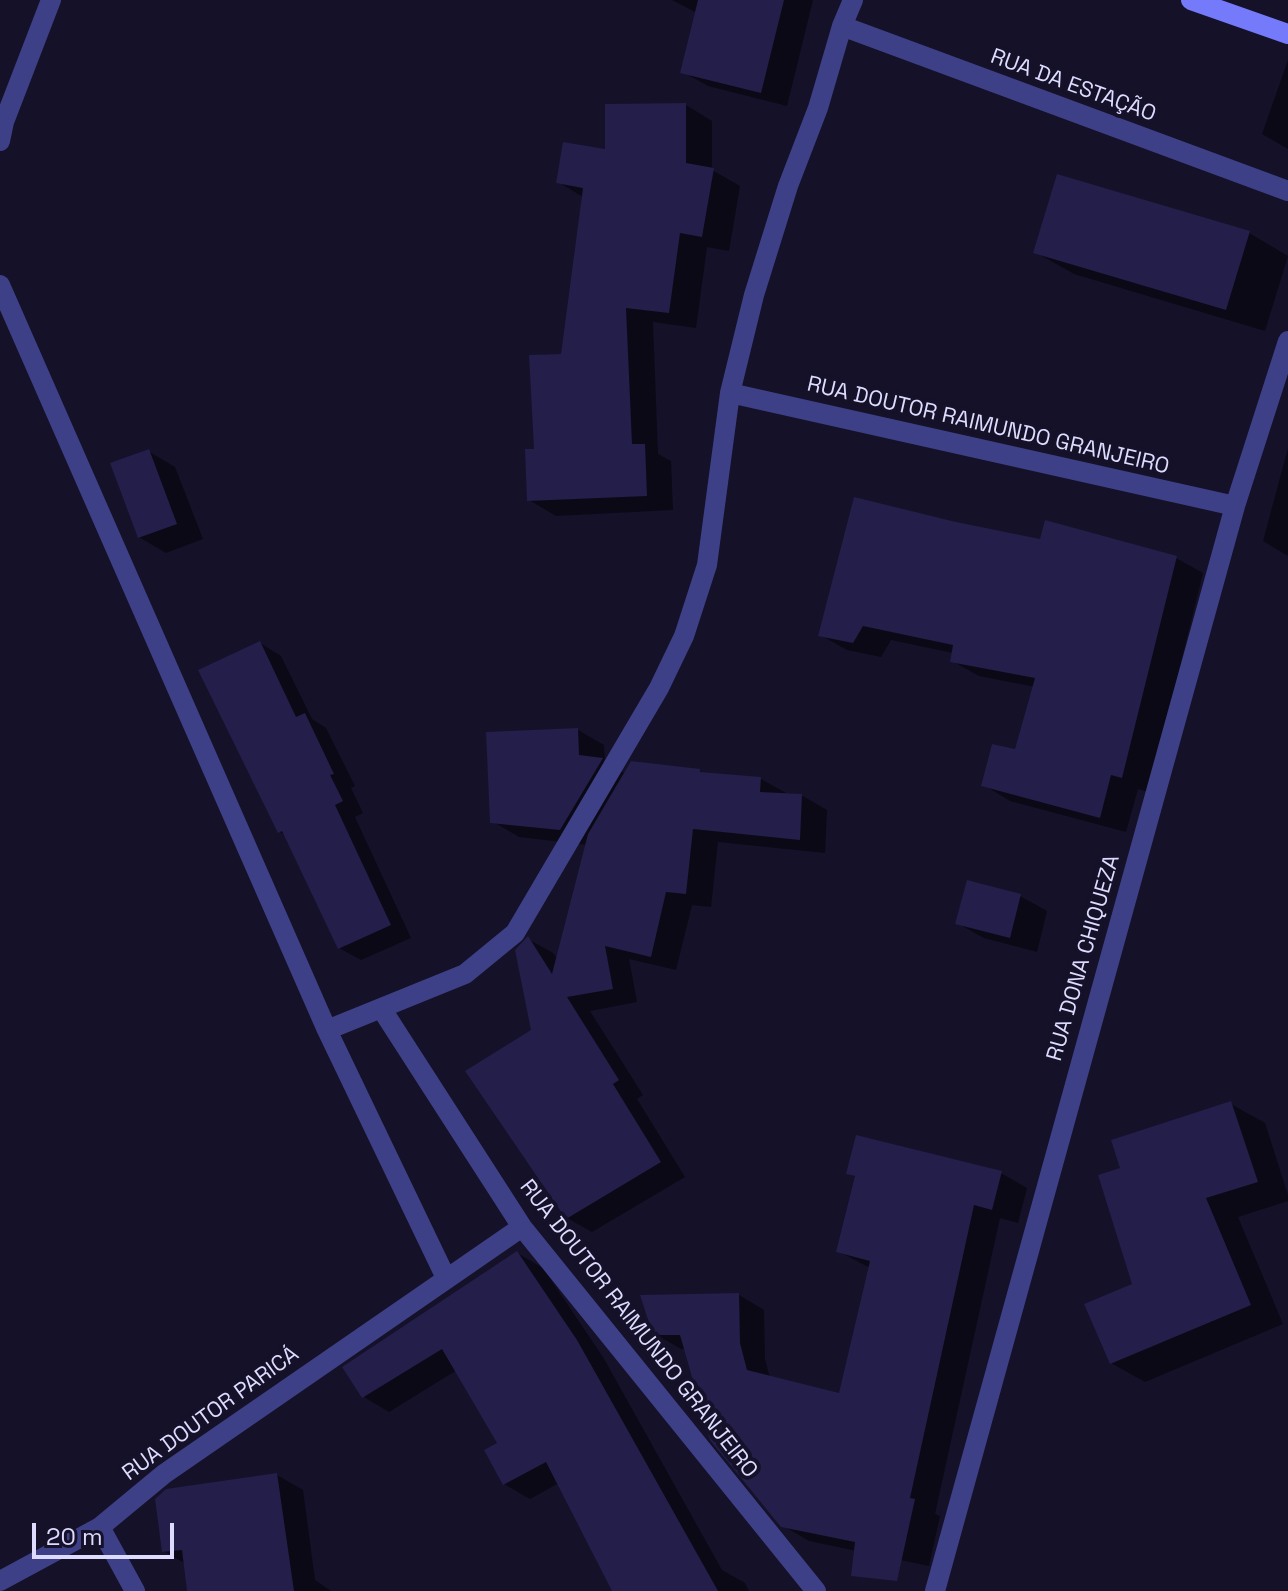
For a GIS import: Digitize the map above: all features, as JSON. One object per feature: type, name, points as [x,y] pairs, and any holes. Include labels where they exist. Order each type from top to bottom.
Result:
[{"type":"street","points":[[0,141],[4,122],[51,0]]},
{"type":"street","points":[[327,1030],[465,974],[515,933],[659,688],[684,636],[707,565],[730,393],[754,295],[788,186],[818,108],[842,26],[853,0]]},
{"type":"street","points":[[1191,0],[1288,34]]},
{"type":"street","name":"RUA DA ESTAÇÃO","points":[[842,26],[1288,191]]},
{"type":"street","points":[[0,285],[327,1030],[446,1278]]},
{"type":"street","name":"RUA DONA CHIQUEZA","points":[[935,1591],[1235,506],[1279,399],[1288,341]]},
{"type":"street","name":"RUA DOUTOR RAIMUNDO GRANJEIRO","points":[[730,393],[1235,506]]},
{"type":"street","name":"RUA DOUTOR RAIMUNDO GRANJEIRO","points":[[381,1008],[522,1227],[816,1591]]},
{"type":"street","name":"RUA DOUTOR PARICÁ","points":[[0,1581],[100,1527],[164,1474],[522,1227]]},
{"type":"street","points":[[100,1527],[135,1591]]},
{"type":"building","points":[[698,0],[784,0],[761,93],[680,73]]},
{"type":"building","points":[[686,103],[686,163],[714,168],[702,237],[680,233],[669,313],[626,308],[632,444],[645,444],[647,496],[527,501],[525,449],[534,449],[529,355],[561,354],[583,188],[556,183],[563,142],[605,149],[605,104]]},
{"type":"building","points":[[1057,174],[1250,231],[1226,310],[1033,253]]},
{"type":"building","points":[[149,449],[177,524],[138,538],[110,463]]},
{"type":"building","points":[[854,497],[1040,539],[1045,520],[1177,556],[1122,778],[1111,775],[1100,818],[981,786],[992,744],[1015,749],[1035,678],[950,662],[953,645],[863,626],[853,643],[818,636]]},
{"type":"building","points":[[260,641],[296,717],[305,713],[334,774],[330,775],[343,801],[335,805],[391,925],[338,949],[282,831],[278,833],[198,670]]},
{"type":"building","points":[[578,728],[579,755],[603,758],[560,830],[490,823],[486,732]]},
{"type":"building","points":[[631,761],[700,769],[700,772],[761,777],[760,792],[802,794],[800,840],[693,829],[686,894],[666,892],[651,957],[605,946],[613,989],[567,997],[619,1080],[613,1084],[661,1162],[566,1219],[465,1071],[531,1030],[515,950],[528,936],[552,974],[588,834]]},
{"type":"building","points":[[967,880],[1021,894],[1010,938],[955,924]]},
{"type":"building","points":[[1231,1101],[1258,1182],[1206,1198],[1251,1305],[1110,1364],[1084,1304],[1132,1284],[1098,1175],[1120,1168],[1111,1140]]},
{"type":"building","points":[[856,1135],[1002,1171],[992,1210],[974,1205],[910,1498],[915,1499],[897,1581],[851,1576],[855,1542],[781,1527],[710,1440],[680,1335],[653,1335],[640,1295],[739,1293],[740,1343],[747,1370],[839,1393],[870,1261],[836,1252],[855,1176],[846,1174]]},
{"type":"building","points":[[517,1251],[577,1340],[718,1591],[612,1591],[546,1462],[503,1485],[484,1450],[497,1443],[442,1349],[362,1398],[342,1367]]},
{"type":"building","points":[[277,1473],[294,1591],[187,1591],[182,1550],[162,1552],[155,1499],[166,1489]]}]
